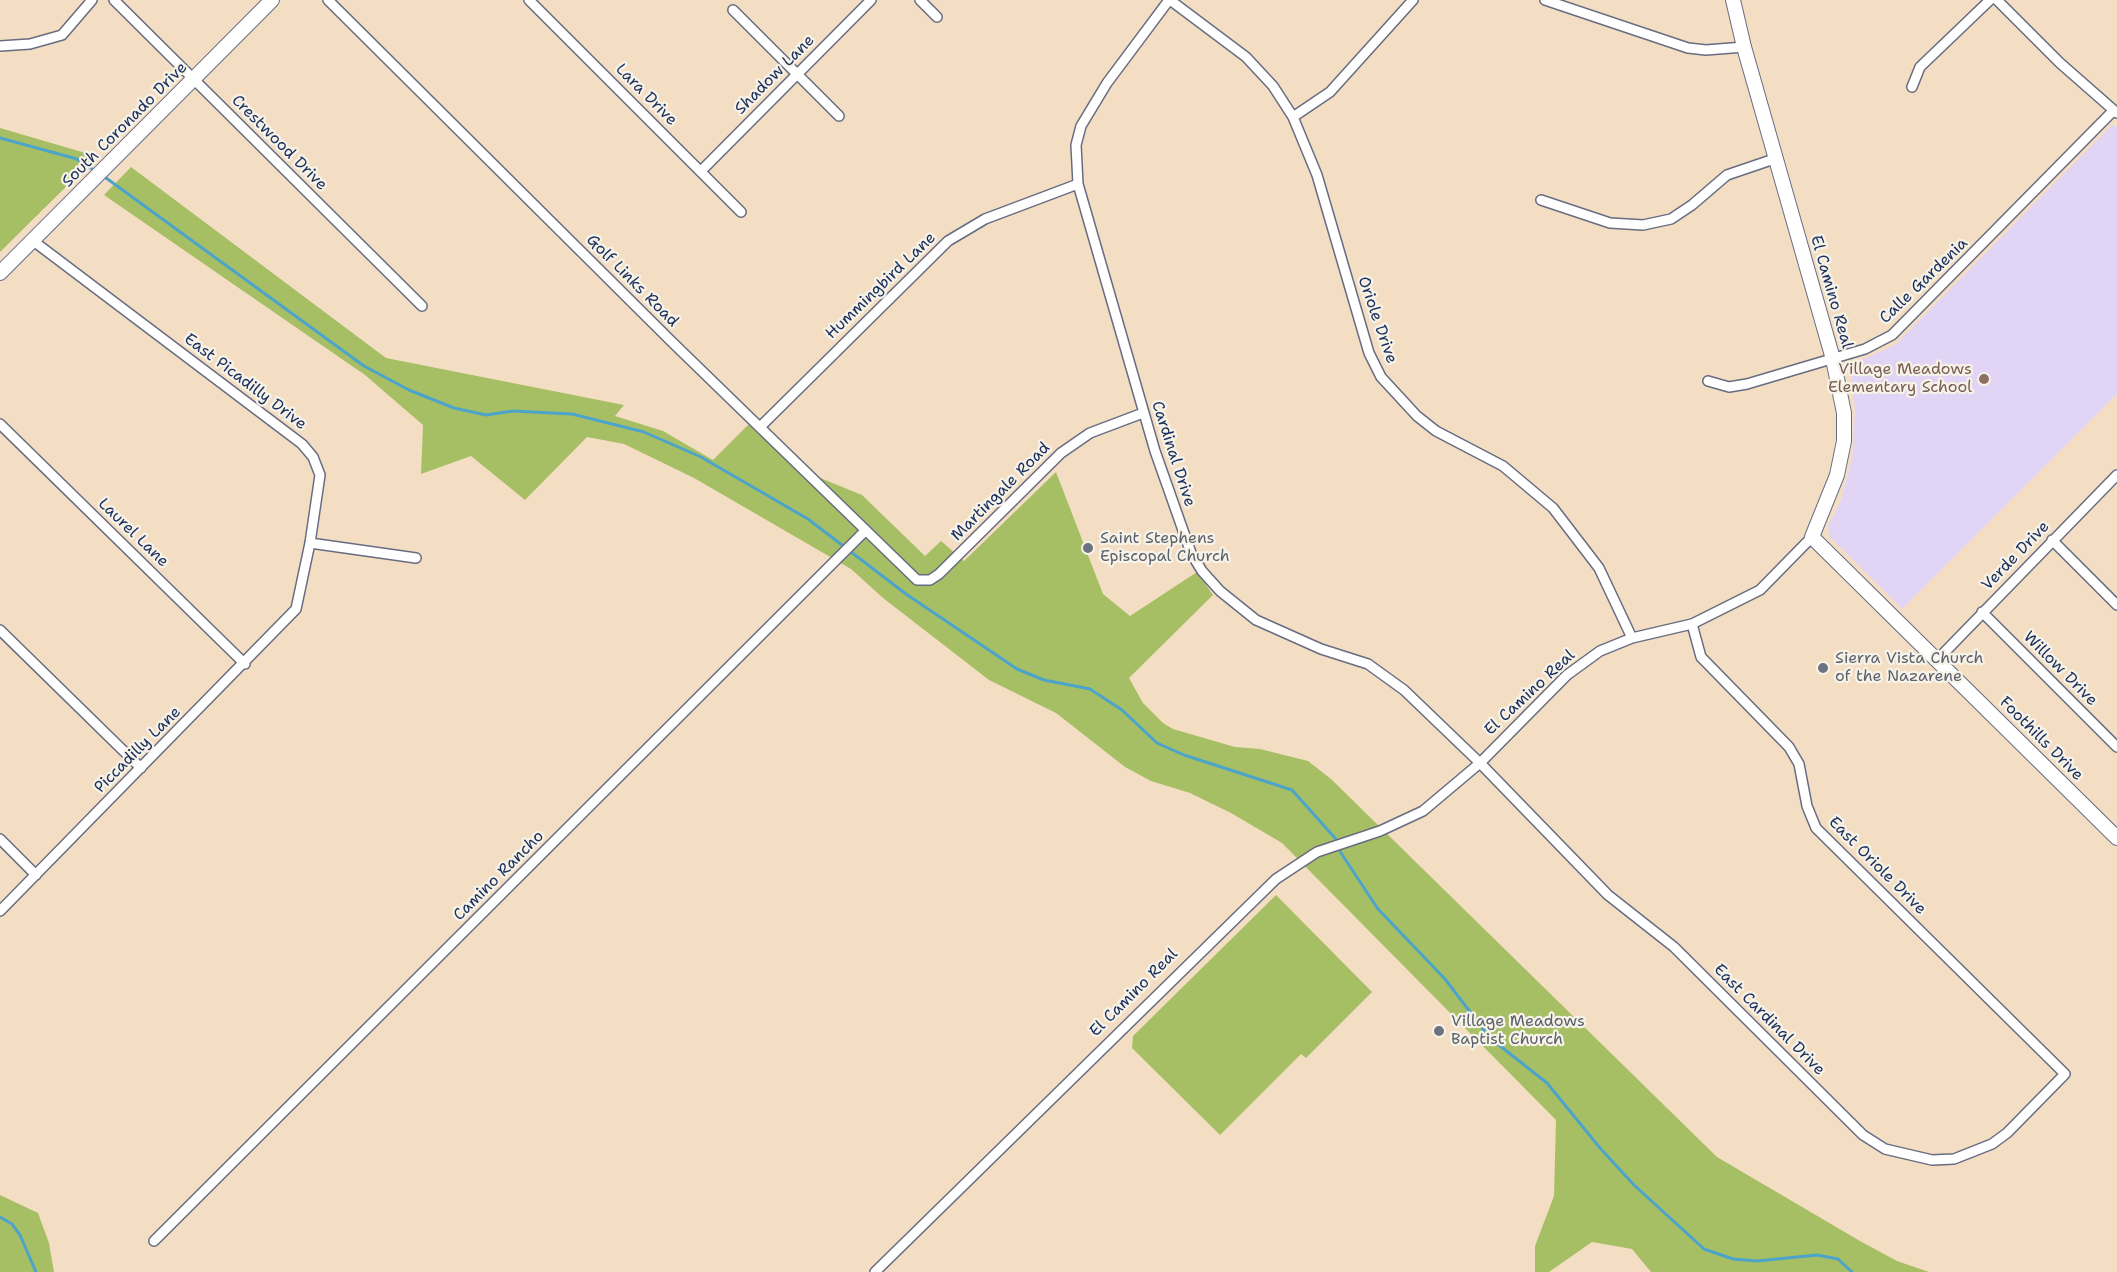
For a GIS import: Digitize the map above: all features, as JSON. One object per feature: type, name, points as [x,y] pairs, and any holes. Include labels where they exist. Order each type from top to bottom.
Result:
[{"type":"street","points":[[0,46],[30,44],[62,35],[92,0]]},
{"type":"street","name":"Crestwood Drive","points":[[114,0],[422,306]]},
{"type":"street","name":"South Coronado Drive","points":[[0,273],[272,0]]},
{"type":"street","name":"Golf Links Road","points":[[328,0],[916,580]]},
{"type":"street","name":"Lara Drive","points":[[529,0],[741,212]]},
{"type":"street","name":"Shadow Lane","points":[[700,171],[871,0]]},
{"type":"street","points":[[920,0],[937,17]]},
{"type":"street","name":"Oriole Drive","points":[[1170,0],[1246,57],[1273,86],[1293,117],[1317,176],[1369,353],[1381,377],[1417,416],[1436,431],[1503,466],[1553,508],[1599,568],[1632,638]]},
{"type":"street","name":"Cardinal Drive","points":[[1170,0],[1107,83],[1081,126],[1076,145],[1078,184],[1143,413],[1191,553],[1202,571],[1220,591],[1270,628],[1321,649],[1354,658],[1385,674],[1480,763]]},
{"type":"street","points":[[1293,117],[1330,92],[1413,0]]},
{"type":"street","points":[[1545,0],[1688,48],[1706,50],[1744,47]]},
{"type":"street","name":"El Camino Real","points":[[875,1272],[1276,879],[1296,864],[1336,846],[1380,831],[1423,811],[1480,763],[1567,675],[1600,651],[1632,638],[1692,624],[1760,590],[1812,537],[1837,475],[1844,441],[1844,413],[1833,358],[1744,47],[1733,0]]},
{"type":"street","points":[[1912,87],[1920,67],[1990,0]]},
{"type":"street","points":[[1997,0],[2060,63],[2115,112]]},
{"type":"street","points":[[733,10],[839,116]]},
{"type":"street","name":"Calle Gardenia","points":[[1708,381],[1729,387],[1747,384],[1865,349],[1892,335],[2115,112]]},
{"type":"street","points":[[1541,200],[1610,223],[1643,225],[1671,219],[1692,205],[1727,175],[1777,158]]},
{"type":"street","name":"Hummingbird Lane","points":[[760,427],[948,241],[985,219],[1078,184]]},
{"type":"street","name":"East Picadilly Drive","points":[[32,240],[302,444],[313,457],[320,475],[310,543],[296,609]]},
{"type":"street","name":"Martingale Road","points":[[916,580],[930,580],[939,574],[1061,453],[1090,433],[1143,413]]},
{"type":"street","name":"Laurel Lane","points":[[0,424],[245,664]]},
{"type":"street","name":"Verde Drive","points":[[1937,660],[2117,475]]},
{"type":"street","name":"Camino Rancho","points":[[154,1241],[865,531]]},
{"type":"street","name":"Foothills Drive","points":[[1812,537],[2117,838]]},
{"type":"street","points":[[2052,540],[2117,605]]},
{"type":"street","points":[[310,543],[416,558]]},
{"type":"street","name":"Piccadilly Lane","points":[[0,911],[245,664],[296,609]]},
{"type":"street","name":"Willow Drive","points":[[1982,612],[2117,747]]},
{"type":"street","name":"East Oriole Drive","points":[[1692,624],[1701,657],[1789,747],[1799,764],[1807,806],[1816,828],[2065,1074]]},
{"type":"street","points":[[0,630],[141,768]]},
{"type":"street","name":"East Cardinal Drive","points":[[1480,763],[1608,895],[1674,948],[1863,1135],[1886,1149],[1932,1160],[1954,1159],[1975,1153],[2007,1134],[2065,1074]]},
{"type":"street","points":[[0,839],[36,875]]},
{"type":"shaded area","name":"Village Meadows Elementary School","points":[[2112,125],[2117,127],[2117,394],[1902,609],[1829,536],[1828,526],[1841,500],[1852,459],[1855,410],[1850,365],[1895,345]]},
{"type":"green space","points":[[0,128],[89,154],[91,162],[0,252]]},
{"type":"green space","points":[[131,167],[386,358],[624,405],[615,416],[663,431],[713,460],[749,424],[813,475],[862,495],[925,556],[941,541],[964,561],[1056,472],[1103,594],[1130,616],[1197,572],[1213,595],[1129,678],[1143,703],[1163,723],[1173,729],[1235,747],[1260,749],[1308,761],[1331,779],[1717,1157],[1860,1241],[1897,1261],[1929,1272],[1651,1272],[1632,1249],[1592,1242],[1549,1272],[1535,1272],[1535,1246],[1554,1196],[1556,1120],[1282,843],[1231,813],[1190,793],[1151,781],[1125,767],[1056,713],[989,680],[883,598],[851,569],[694,478],[624,444],[587,437],[525,500],[471,456],[421,474],[423,425],[365,375],[104,195]]},
{"type":"green space","points":[[1276,895],[1372,992],[1306,1058],[1301,1054],[1220,1135],[1132,1048],[1133,1036]]},
{"type":"green space","points":[[0,1195],[38,1213],[49,1243],[54,1272],[0,1272]]},
{"type":"waterway","points":[[0,138],[77,159],[97,172]]},
{"type":"waterway","points":[[102,175],[364,366],[409,390],[454,408],[486,415],[513,411],[572,414],[644,432],[701,457],[808,519],[906,594],[1017,669],[1044,680],[1090,689],[1122,710],[1157,743],[1184,755],[1292,790],[1335,838],[1341,853],[1378,909],[1445,979],[1490,1038],[1547,1083],[1600,1148],[1634,1185],[1704,1249],[1733,1259],[1757,1261],[1817,1255],[1838,1259],[1852,1272]]},
{"type":"waterway","points":[[0,1217],[12,1224],[20,1235],[36,1272]]},
{"type":"place","name":"Village Meadows Elementary School","points":[[1984,379]]},
{"type":"place","name":"Saint Stephens Episcopal Church","points":[[1088,548]]},
{"type":"place","name":"Sierra Vista Church of the Nazarene","points":[[1823,668]]},
{"type":"place","name":"Village Meadows Baptist Church","points":[[1439,1031]]}]
